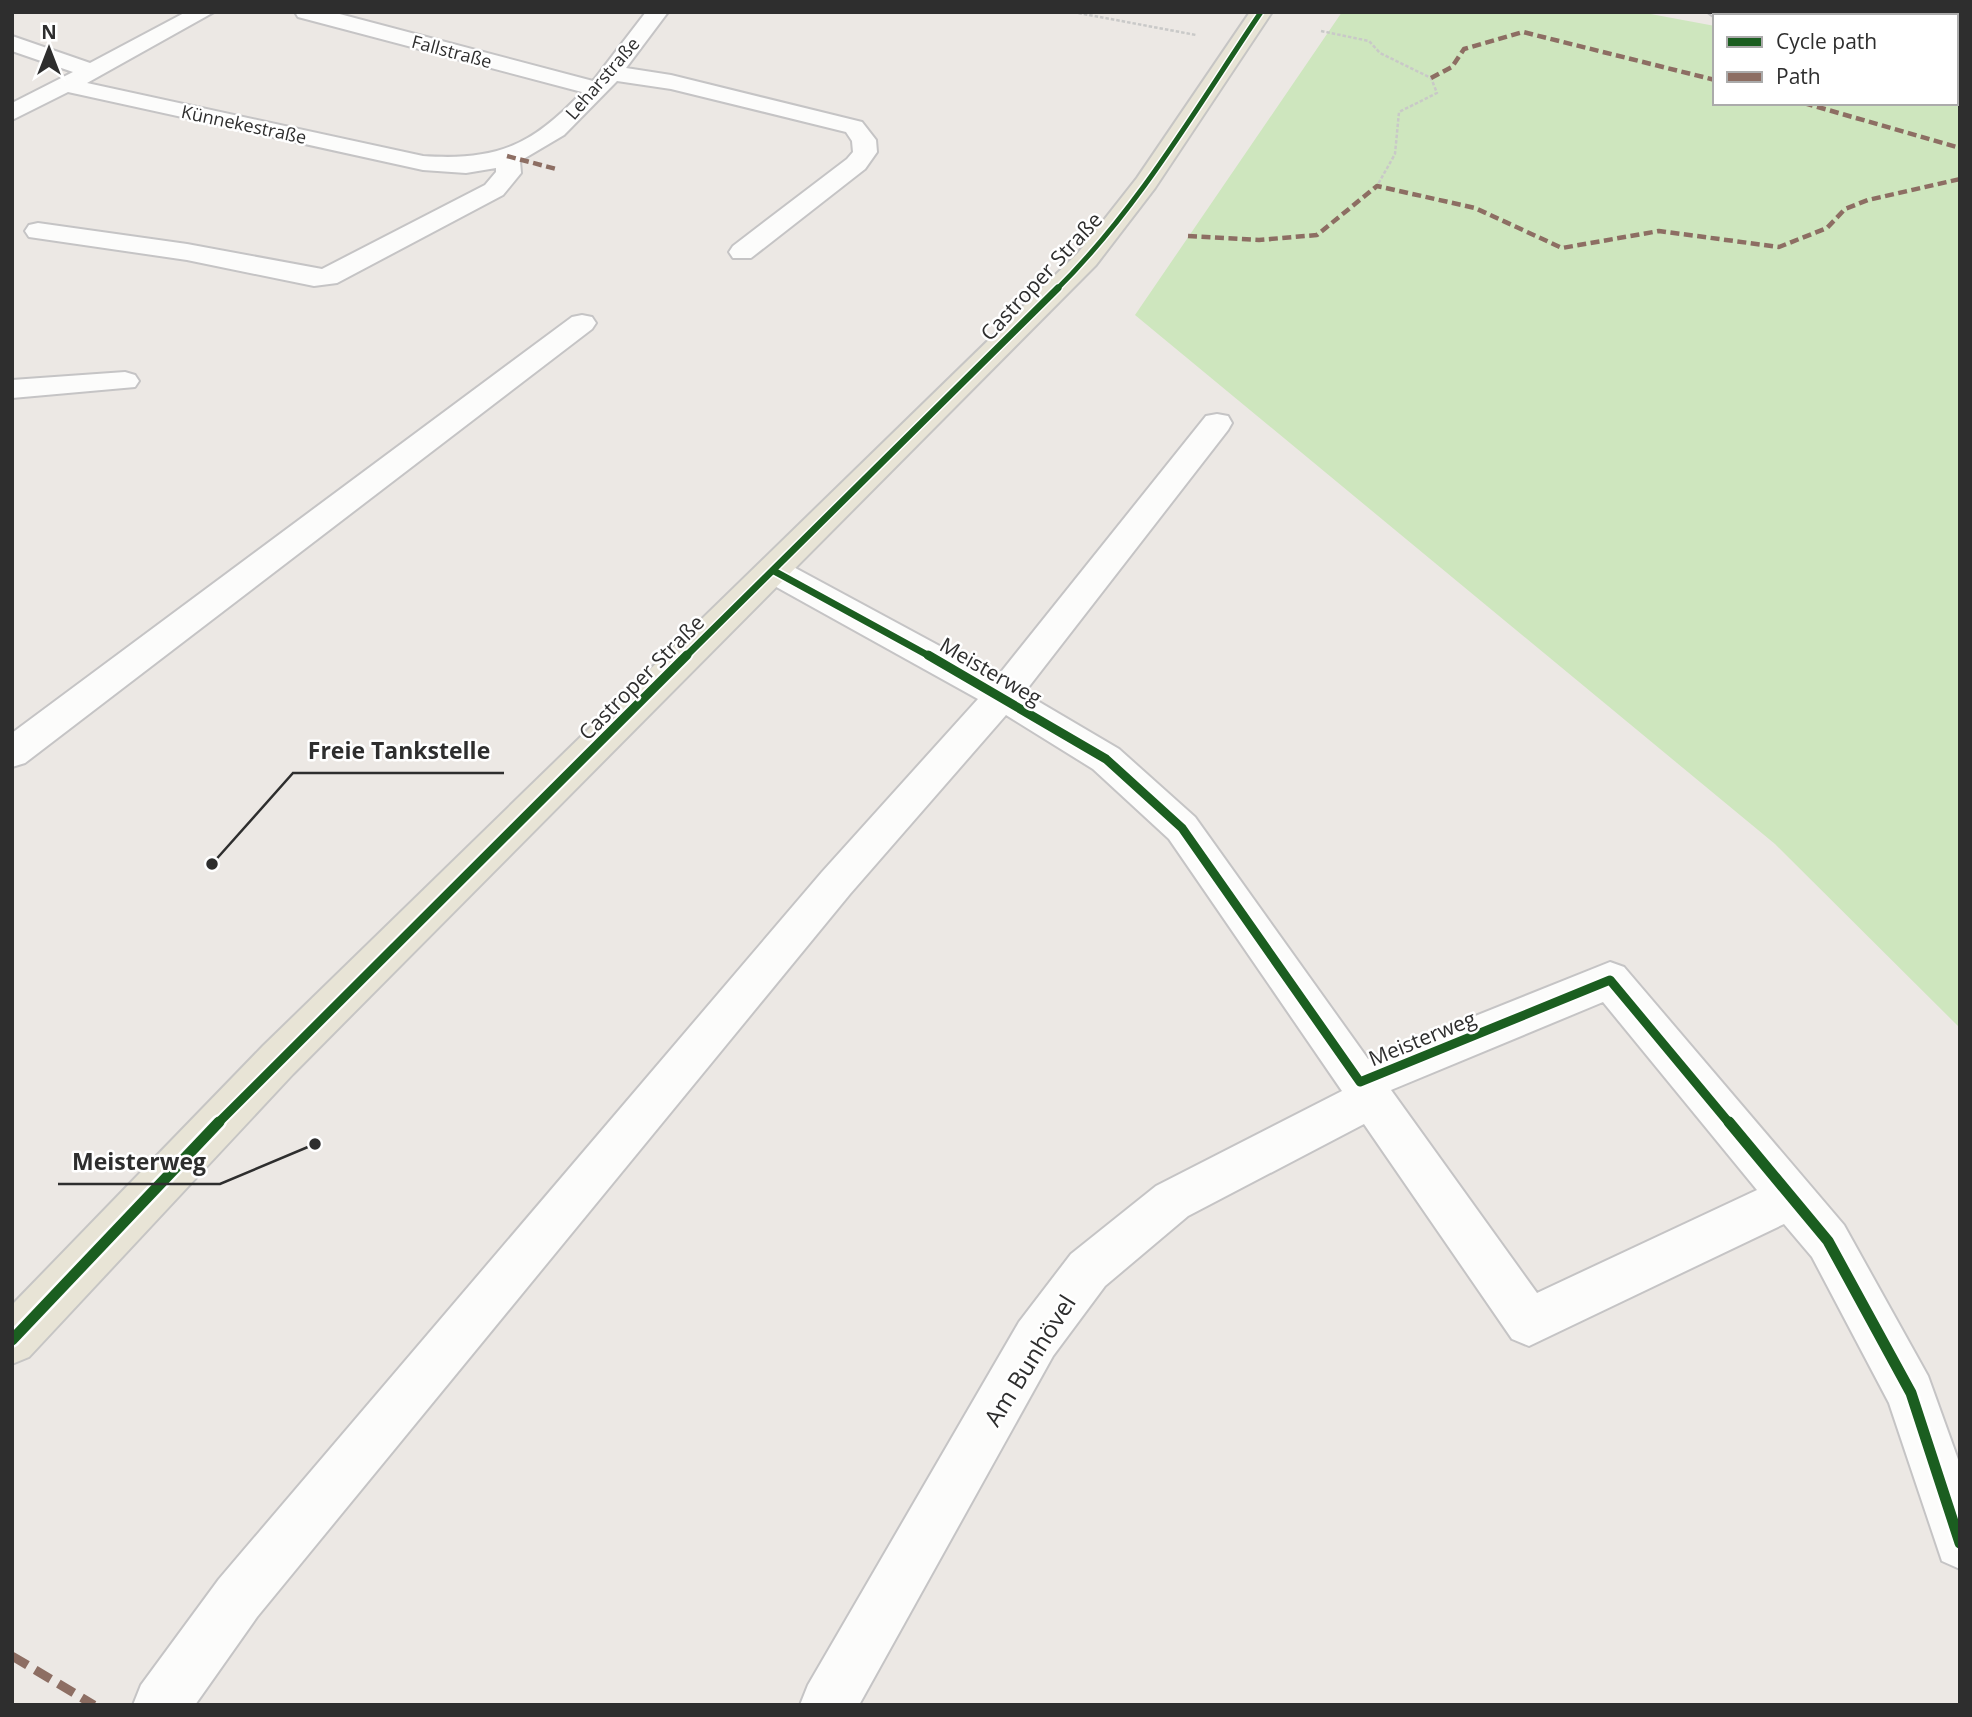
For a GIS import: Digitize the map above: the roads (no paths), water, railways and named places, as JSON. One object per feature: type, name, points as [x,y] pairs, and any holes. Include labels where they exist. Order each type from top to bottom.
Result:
[{"type":"main road","name":"Castroper Straße","points":[[12,1340],[278,1060],[1087,259],[1146,183],[1261,12]]},
{"type":"street","points":[[12,113],[203,12]]},
{"type":"street","name":"Fallstraße","points":[[306,12],[604,81],[671,82],[854,127],[864,140],[865,152],[856,164],[742,252]]},
{"type":"street","name":"Leharstraße","points":[[423,163],[473,165],[523,152],[552,134],[604,81],[657,12]]},
{"type":"street","points":[[12,43],[92,71]]},
{"type":"street","name":"Künnekestraße","points":[[66,85],[423,163]]},
{"type":"street","points":[[38,231],[187,252],[314,278],[328,277],[494,190],[509,173],[508,156]]},
{"type":"street","points":[[12,753],[582,323]]},
{"type":"street","points":[[12,389],[125,381]]},
{"type":"street","points":[[161,1705],[238,1598],[836,883],[1002,696],[1217,423]]},
{"type":"street","name":"Meisterweg","points":[[774,571],[1002,696],[1105,760],[1182,828],[1529,1322],[1791,1197]]},
{"type":"street","name":"Meisterweg","points":[[1366,1090],[1610,980],[1828,1241],[1911,1393],[1960,1543]]},
{"type":"street","name":"Am Bunhövel","points":[[828,1705],[1036,1339],[1088,1270],[1172,1201],[1366,1090]]},
{"type":"place","name":"Freie Tankstelle","points":[[212,864]]},
{"type":"place","name":"Meisterweg","points":[[315,1144]]}]
